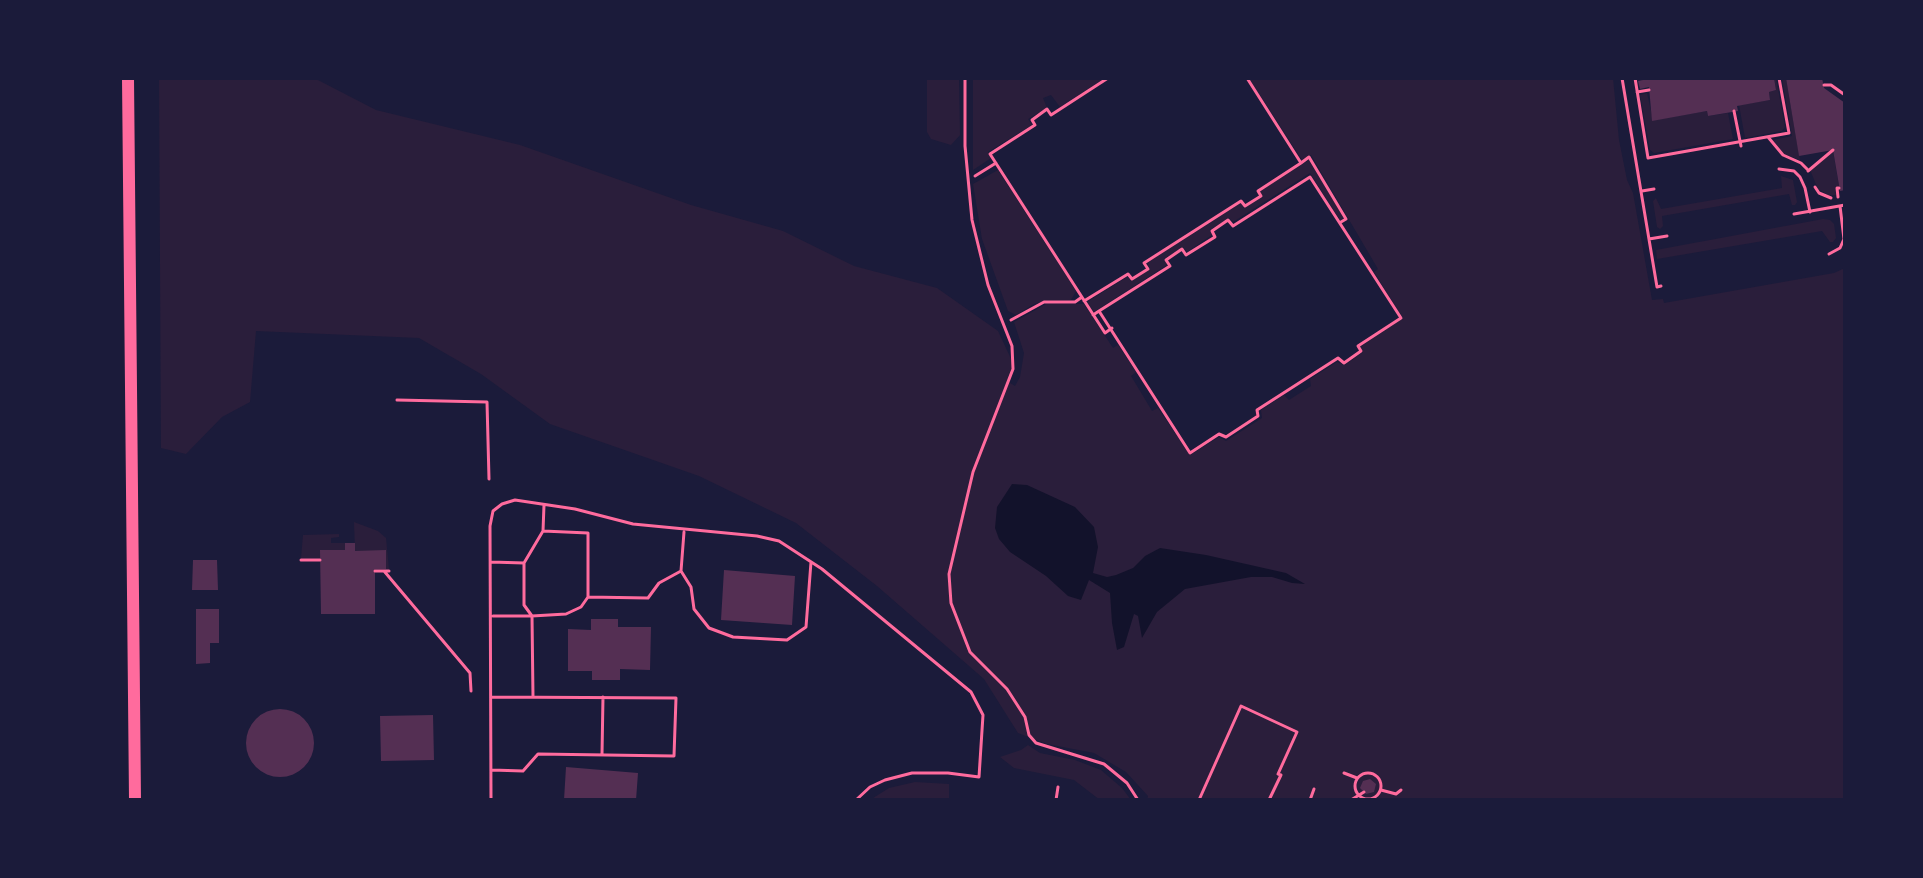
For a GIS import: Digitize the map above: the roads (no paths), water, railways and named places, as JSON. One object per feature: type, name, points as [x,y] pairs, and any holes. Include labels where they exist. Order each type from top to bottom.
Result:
[{"type":"highway","points":[[128,78],[135,800]]},
{"type":"lane","points":[[965,78],[967,181],[978,249],[988,285],[1012,346],[1013,369],[973,472],[949,574],[951,603],[970,652],[1007,689],[1025,717],[1029,735],[1036,743],[1104,764],[1127,783],[1138,800]]},
{"type":"lane","points":[[1622,78],[1657,287],[1661,286]]},
{"type":"lane","points":[[1779,169],[1794,171],[1800,177],[1810,212]]},
{"type":"lane","points":[[1642,191],[1654,189]]},
{"type":"lane","points":[[1794,214],[1842,206],[1844,239],[1840,248],[1829,254]]},
{"type":"lane","points":[[1649,239],[1667,236]]},
{"type":"lane","points":[[397,400],[487,402],[489,479]]},
{"type":"lane","points":[[491,800],[493,511],[515,500],[544,503],[633,524],[772,539],[811,561],[971,692],[983,715],[979,777],[912,773],[877,783],[856,800]]},
{"type":"lane","points":[[533,697],[532,616],[524,605],[524,563],[543,531],[544,503]]},
{"type":"lane","points":[[684,530],[681,571],[691,587],[694,609],[709,628],[733,637],[787,640],[806,627],[811,561]]},
{"type":"lane","points":[[491,616],[566,614],[581,607],[588,597],[588,533],[543,531]]},
{"type":"lane","points":[[491,562],[524,563]]},
{"type":"lane","points":[[588,597],[648,598],[659,583],[681,571]]},
{"type":"lane","points":[[491,770],[523,771],[538,754],[674,756],[676,698],[492,697]]},
{"type":"lane","points":[[602,755],[603,697]]}]
